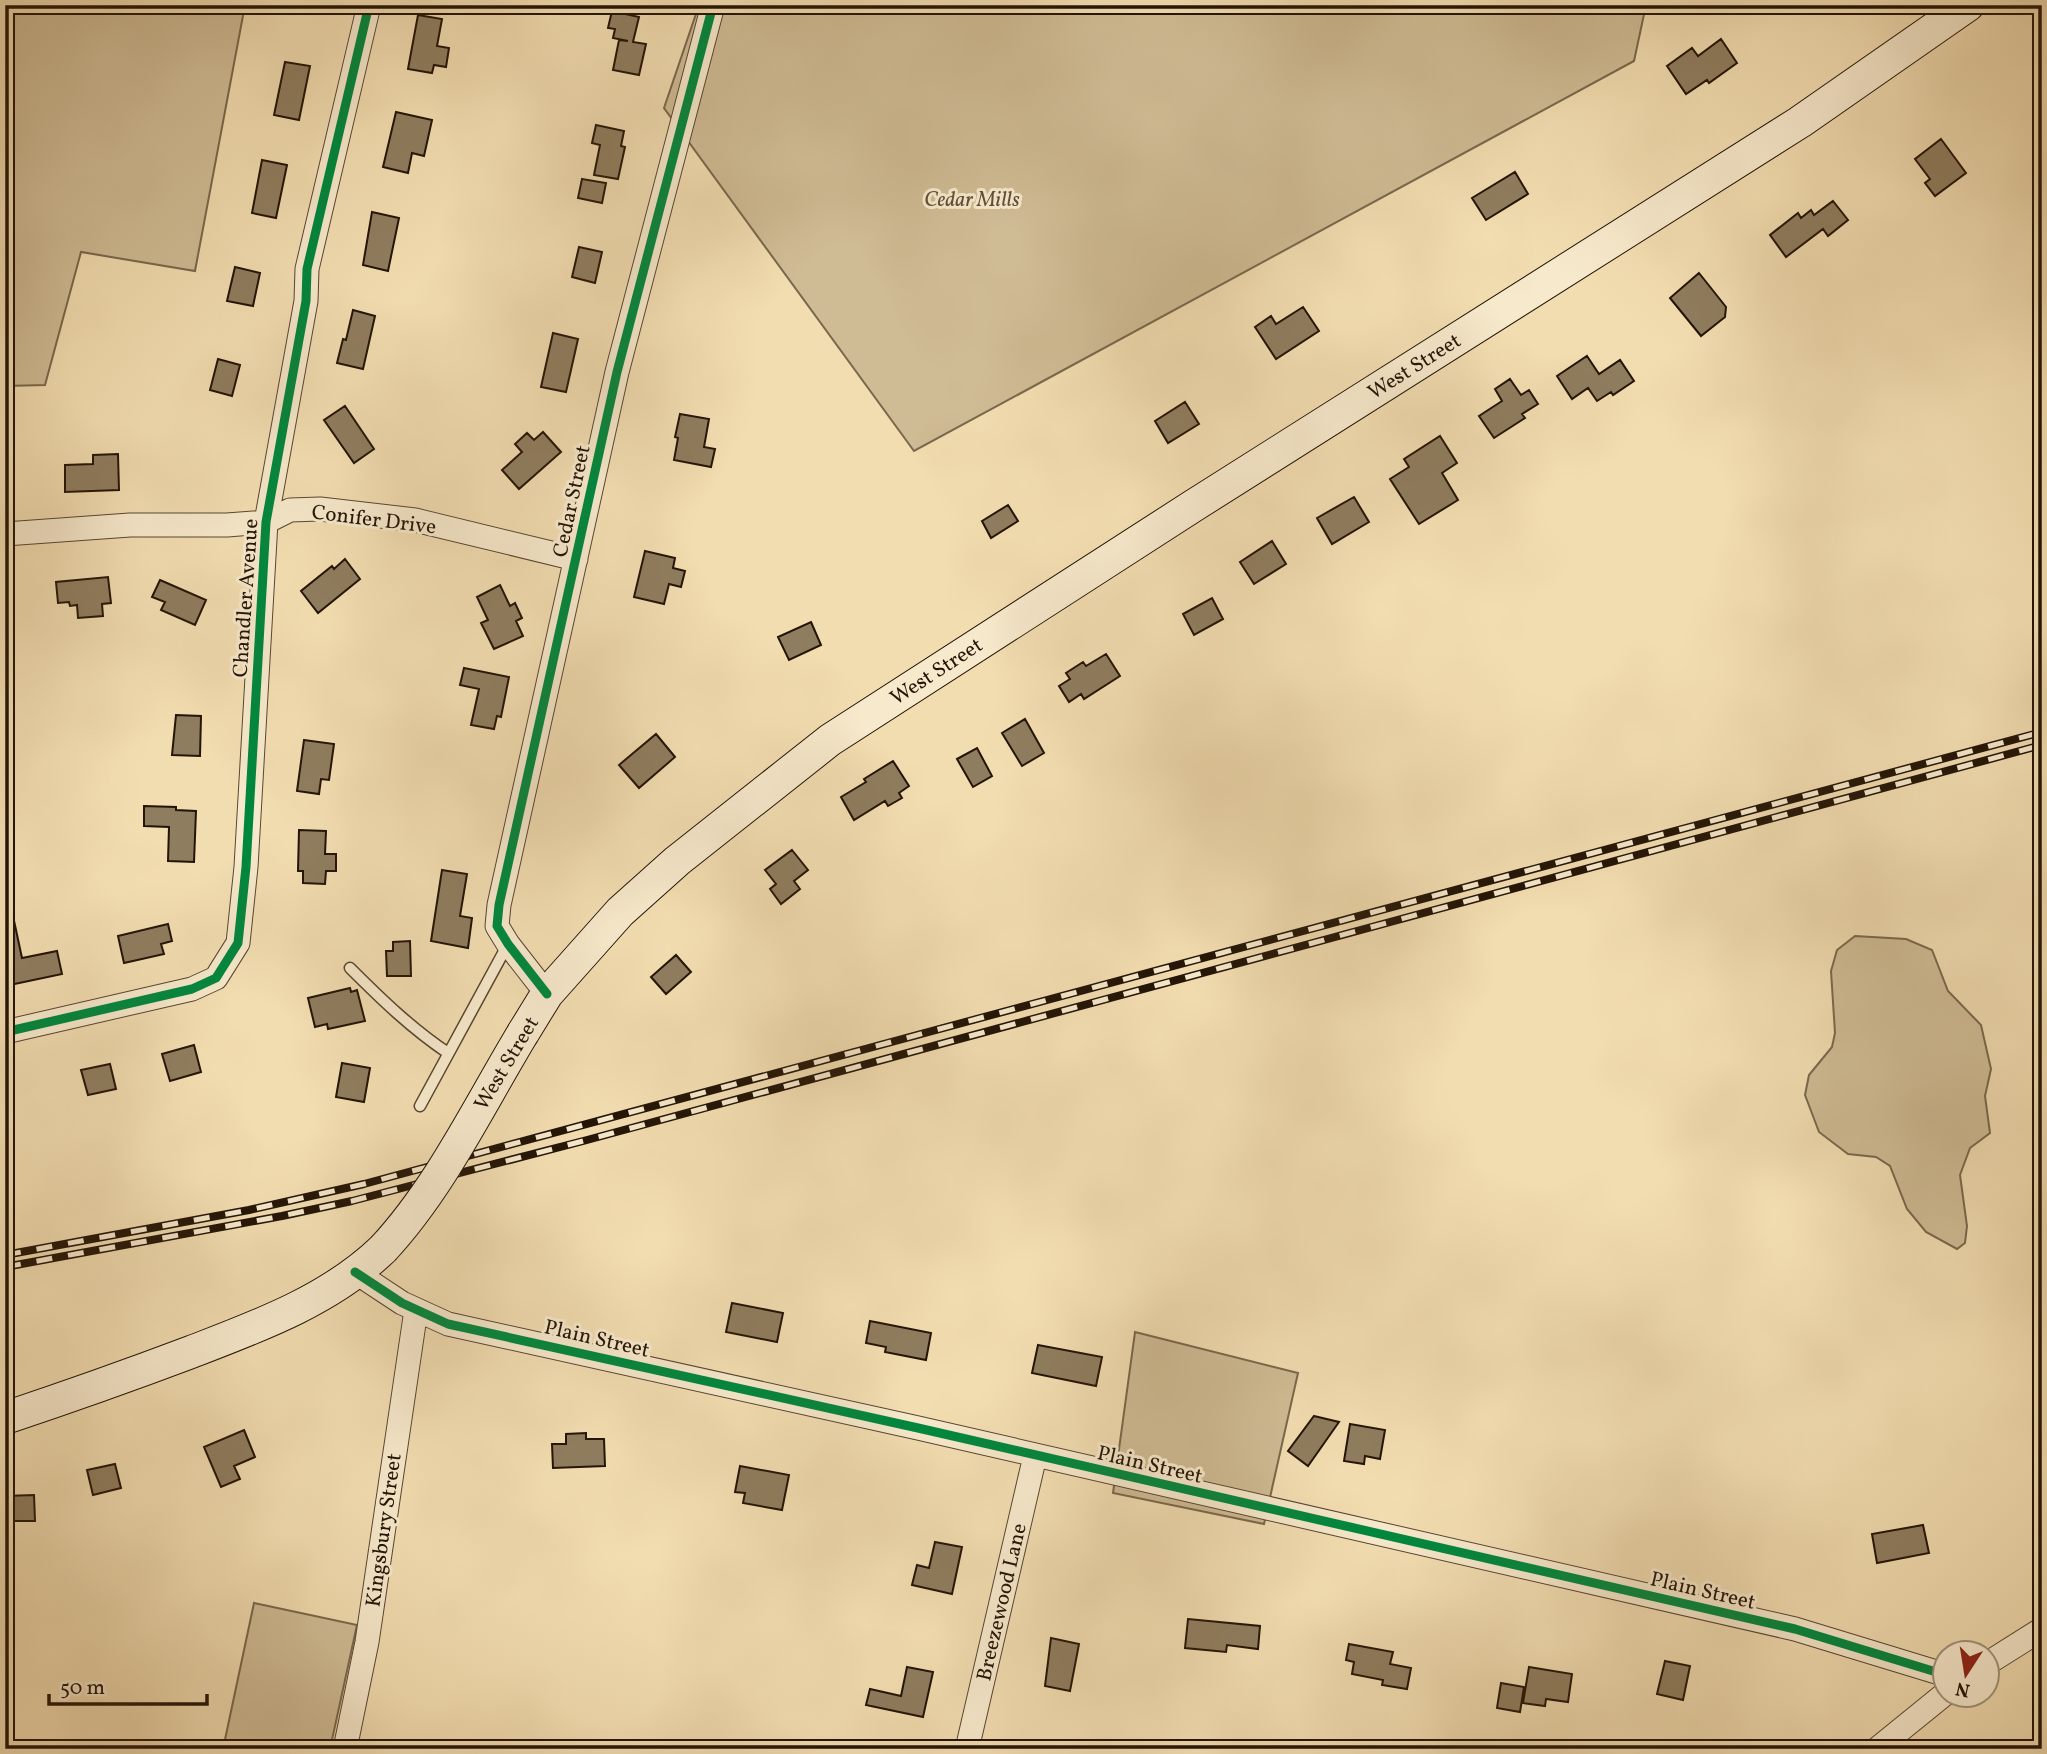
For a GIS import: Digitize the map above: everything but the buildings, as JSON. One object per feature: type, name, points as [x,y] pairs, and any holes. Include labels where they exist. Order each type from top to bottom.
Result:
[{"type":"main road","name":"West Street","points":[[5,1418],[101,1386],[275,1319],[336,1286],[383,1249],[401,1229],[445,1164],[547,994],[629,904],[677,861],[830,740],[1193,506],[1800,122],[1968,5]]},
{"type":"street","name":"Chandler Avenue","points":[[5,1032],[192,989],[216,978],[238,943],[246,867],[266,522],[306,301],[307,269],[369,5]]},
{"type":"street","name":"Cedar Street","points":[[547,994],[508,944],[498,926],[499,905],[617,372],[713,5]]},
{"type":"street","name":"Conifer Drive","points":[[5,534],[130,525],[227,525],[266,522],[290,510],[320,509],[402,518],[576,559]]},
{"type":"street","name":"Plain Street","points":[[355,1272],[416,1310],[448,1324],[1795,1629],[1932,1671]]},
{"type":"street","name":"Kingsbury Street","points":[[345,1749],[367,1642],[416,1310]]},
{"type":"street","name":"Breezewood Lane","points":[[967,1749],[1035,1456]]},
{"type":"street","points":[[2002,1654],[2037,1632]]},
{"type":"street","points":[[1877,1749],[1932,1704]]},
{"type":"lane","points":[[420,1106],[508,944]]},
{"type":"lane","points":[[349,968],[415,1030],[449,1054]]},
{"type":"lane","points":[[2037,1632],[2042,1656]]},
{"type":"green space","points":[[5,5],[245,5],[195,271],[81,252],[45,385],[5,386]]},
{"type":"green space","name":"Cedar Mills","points":[[699,5],[1646,5],[1634,61],[914,451],[664,108]]},
{"type":"green space","points":[[1855,936],[1906,939],[1932,950],[1948,991],[1981,1025],[1991,1069],[1985,1096],[1990,1133],[1970,1148],[1960,1175],[1967,1226],[1965,1243],[1957,1249],[1926,1232],[1907,1209],[1890,1166],[1876,1157],[1848,1154],[1819,1132],[1805,1095],[1809,1075],[1832,1047],[1835,1033],[1831,971],[1837,950]]},
{"type":"green space","points":[[1135,1332],[1298,1373],[1264,1524],[1113,1493]]},
{"type":"green space","points":[[254,1603],[357,1625],[330,1749],[223,1749]]},
{"type":"railway","points":[[5,1255],[249,1210],[364,1184],[2042,732]]},
{"type":"railway","points":[[5,1267],[352,1201],[587,1140],[2042,745]]},
{"type":"cycle path","points":[[5,1032],[192,989],[216,978],[238,943],[246,867],[266,522],[306,301],[307,269],[369,5]]},
{"type":"cycle path","points":[[547,994],[497,926],[499,905],[617,372],[713,5]]},
{"type":"cycle path","points":[[355,1272],[402,1303],[448,1324],[918,1428],[1795,1629],[1932,1671]]}]
